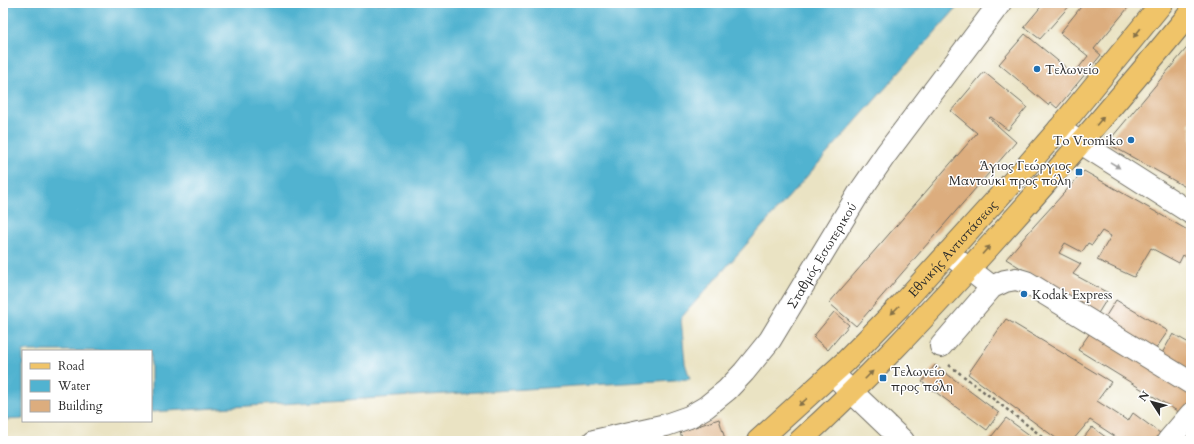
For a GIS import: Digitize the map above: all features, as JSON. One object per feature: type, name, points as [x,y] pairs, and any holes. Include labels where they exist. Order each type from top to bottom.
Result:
[{"type":"main road","name":"Εθνικής Αντιστάσεως","points":[[758,441],[833,374],[874,333],[948,253],[1059,129],[1162,3]]},
{"type":"main road","name":"Εθνικής Αντιστάσεως","points":[[800,441],[852,392],[909,334],[969,269],[1081,144],[1191,12]]},
{"type":"street","name":"Σταθμός Εσωτερικού","points":[[594,441],[666,425],[689,417],[706,407],[740,377],[770,340],[859,193],[886,154],[1000,3]]},
{"type":"street","points":[[1059,129],[1191,213]]},
{"type":"street","points":[[948,253],[992,287]]},
{"type":"street","points":[[943,353],[992,287],[1005,281],[1016,279],[1026,282],[1191,383]]},
{"type":"street","points":[[833,374],[904,441]]},
{"type":"street","points":[[1168,441],[1191,414]]},
{"type":"path","points":[[943,353],[1048,441]]},
{"type":"water","points":[[3,3],[961,3],[681,318],[685,363],[690,379],[152,412],[152,350],[22,350],[22,419],[3,420]]},
{"type":"building","points":[[1044,3],[1072,3],[1040,39],[1024,27]]},
{"type":"building","points":[[1084,3],[1132,3],[1094,49],[1101,55],[1057,108],[1050,102],[1048,105],[999,64],[1025,34],[1074,74],[1088,56],[1060,33]]},
{"type":"building","points":[[1191,43],[1191,121],[1188,125],[1191,127],[1191,190],[1107,143]]},
{"type":"building","points":[[984,72],[1027,107],[1008,130],[991,117],[989,118],[1016,142],[856,326],[829,303],[977,133],[951,111]]},
{"type":"building","points":[[1084,171],[1191,232],[1191,260],[1183,255],[1179,263],[1151,248],[1134,277],[1097,260],[1111,236],[1102,231],[1092,245],[1088,243],[1082,252],[1065,243],[1059,253],[1081,264],[1073,274],[1110,294],[1097,315],[1006,259]]},
{"type":"building","points":[[1116,300],[1168,331],[1155,350],[1104,319]]},
{"type":"building","points":[[834,312],[849,325],[828,350],[813,337]]},
{"type":"building","points":[[1006,319],[1111,382],[1097,401],[1128,421],[1133,413],[1164,436],[1160,441],[1122,441],[1090,420],[1072,441],[1060,441],[968,374]]},
{"type":"building","points":[[1092,330],[1191,392],[1191,404],[1182,414],[1078,350]]},
{"type":"building","points":[[1173,334],[1189,343],[1191,340],[1191,372],[1161,355]]},
{"type":"building","points":[[935,365],[999,413],[987,430],[922,382]]},
{"type":"building","points":[[1006,418],[1038,441],[988,441]]},
{"type":"building","points":[[719,419],[725,439],[718,441],[683,441],[680,432]]},
{"type":"building","points":[[1092,427],[1107,438],[1112,441],[1081,441]]},
{"type":"building","points":[[1191,428],[1191,441],[1180,441]]},
{"type":"place","name":"Τελωνείο","points":[[1037,69]]},
{"type":"place","name":"To Vromiko","points":[[1131,140]]},
{"type":"place","name":"Άγιος Γεώργιος Μαντούκι προς πόλη","points":[[1079,172]]},
{"type":"place","name":"Kodak Express","points":[[1024,294]]},
{"type":"place","name":"Τελωνείο προς πόλη","points":[[883,378]]}]
